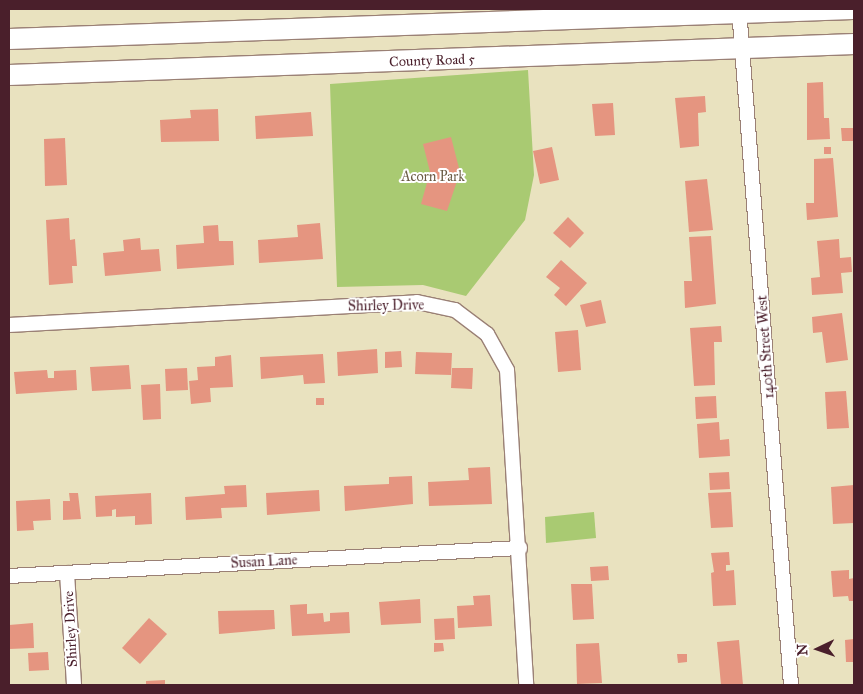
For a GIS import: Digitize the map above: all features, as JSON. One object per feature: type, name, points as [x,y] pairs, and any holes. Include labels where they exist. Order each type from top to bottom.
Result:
[{"type":"main road","points":[[9,39],[852,9]]},
{"type":"main road","name":"County Road 5","points":[[9,75],[744,50],[854,44]]},
{"type":"street","name":"140th Street West","points":[[739,12],[744,50],[792,685]]},
{"type":"street","name":"Shirley Drive","points":[[9,325],[417,302],[455,310],[488,334],[507,370],[520,548],[526,685]]},
{"type":"street","name":"Susan Lane","points":[[9,576],[520,548]]},
{"type":"street","name":"Shirley Drive","points":[[67,573],[74,685]]},
{"type":"green space","name":"Acorn Park","points":[[528,70],[534,175],[525,220],[466,296],[423,285],[337,287],[330,84]]},
{"type":"green space","points":[[594,512],[596,538],[546,543],[545,517]]},
{"type":"building","points":[[823,82],[824,118],[829,118],[830,139],[807,140],[807,83]]},
{"type":"building","points":[[705,96],[706,112],[698,113],[699,146],[680,148],[675,98]]},
{"type":"building","points":[[613,103],[615,135],[595,136],[592,104]]},
{"type":"building","points":[[218,109],[219,141],[161,142],[160,120],[191,118],[190,110]]},
{"type":"building","points":[[311,112],[313,136],[256,139],[255,116]]},
{"type":"building","points":[[841,128],[854,128],[854,141],[842,141]]},
{"type":"building","points":[[451,137],[460,172],[447,211],[421,204],[430,172],[423,144]]},
{"type":"building","points":[[65,138],[67,185],[45,186],[44,139]]},
{"type":"building","points":[[552,147],[559,180],[540,184],[533,151]]},
{"type":"building","points":[[824,147],[831,147],[831,154],[824,154]]},
{"type":"building","points":[[833,158],[838,217],[807,220],[806,203],[814,203],[814,159]]},
{"type":"building","points":[[707,179],[713,230],[689,232],[685,181]]},
{"type":"building","points":[[568,217],[584,233],[570,248],[553,233]]},
{"type":"building","points":[[69,218],[70,240],[75,239],[77,266],[72,266],[73,283],[49,285],[46,220]]},
{"type":"building","points":[[320,223],[323,259],[259,263],[258,240],[298,237],[297,225]]},
{"type":"building","points":[[218,225],[219,241],[233,241],[234,265],[177,269],[176,245],[204,243],[203,226]]},
{"type":"building","points":[[711,236],[716,304],[685,308],[684,281],[692,281],[689,237]]},
{"type":"building","points":[[140,238],[141,250],[159,249],[161,271],[105,276],[103,253],[124,251],[123,240]]},
{"type":"building","points":[[839,239],[840,258],[851,257],[852,272],[841,273],[843,293],[812,295],[811,278],[820,277],[817,241]]},
{"type":"building","points":[[561,260],[587,283],[566,306],[554,295],[560,288],[546,277]]},
{"type":"building","points":[[601,300],[606,323],[586,327],[580,305]]},
{"type":"building","points":[[842,313],[848,360],[826,363],[822,332],[813,333],[812,317]]},
{"type":"building","points":[[721,326],[722,342],[714,342],[715,385],[694,386],[690,328]]},
{"type":"building","points":[[578,330],[581,370],[558,372],[555,332]]},
{"type":"building","points":[[377,349],[378,373],[338,376],[337,352]]},
{"type":"building","points":[[401,351],[402,367],[385,368],[385,352]]},
{"type":"building","points":[[416,352],[452,353],[451,375],[415,374]]},
{"type":"building","points":[[323,354],[325,383],[304,384],[303,375],[261,379],[260,357]]},
{"type":"building","points":[[231,355],[233,387],[210,388],[211,402],[191,404],[189,381],[198,380],[197,367],[215,366],[215,357]]},
{"type":"building","points":[[129,365],[131,389],[92,391],[90,367]]},
{"type":"building","points":[[187,368],[188,390],[166,391],[165,369]]},
{"type":"building","points":[[452,368],[473,368],[472,389],[451,388]]},
{"type":"building","points":[[47,370],[48,378],[54,378],[54,371],[76,370],[77,390],[16,394],[14,372]]},
{"type":"building","points":[[160,384],[161,419],[143,420],[141,385]]},
{"type":"building","points":[[846,391],[849,428],[827,429],[825,392]]},
{"type":"building","points":[[716,396],[717,418],[696,419],[695,397]]},
{"type":"building","points":[[316,398],[324,398],[324,405],[316,405]]},
{"type":"building","points":[[719,422],[720,440],[729,439],[730,456],[699,458],[697,424]]},
{"type":"building","points":[[490,467],[492,504],[429,506],[428,482],[469,480],[468,468]]},
{"type":"building","points":[[729,472],[730,489],[710,490],[709,473]]},
{"type":"building","points":[[412,476],[413,504],[345,511],[344,486],[389,484],[389,477]]},
{"type":"building","points":[[246,485],[247,507],[221,508],[222,518],[186,520],[185,497],[225,494],[224,486]]},
{"type":"building","points":[[854,485],[854,523],[833,524],[831,487]]},
{"type":"building","points":[[319,490],[320,511],[267,515],[266,493]]},
{"type":"building","points":[[731,492],[733,527],[711,528],[708,493]]},
{"type":"building","points":[[69,493],[78,493],[81,519],[63,520],[63,501],[70,501]]},
{"type":"building","points":[[151,493],[152,524],[135,525],[135,516],[116,517],[116,509],[112,510],[112,516],[96,517],[95,496]]},
{"type":"building","points":[[50,499],[51,520],[33,521],[34,530],[17,531],[16,501]]},
{"type":"building","points":[[729,552],[730,565],[726,565],[726,571],[734,570],[736,605],[713,606],[711,573],[714,572],[711,553]]},
{"type":"building","points":[[608,566],[609,580],[591,581],[590,567]]},
{"type":"building","points":[[849,570],[849,579],[854,578],[854,601],[849,601],[848,596],[833,597],[831,571]]},
{"type":"building","points":[[571,584],[592,584],[594,619],[573,620]]},
{"type":"building","points":[[490,595],[492,626],[458,628],[457,606],[474,605],[473,596]]},
{"type":"building","points":[[420,599],[421,623],[381,625],[379,602]]},
{"type":"building","points":[[307,604],[307,614],[323,613],[324,622],[330,621],[330,613],[349,612],[350,633],[292,636],[290,605]]},
{"type":"building","points":[[274,610],[275,629],[219,634],[218,611]]},
{"type":"building","points":[[149,618],[167,634],[140,664],[122,648]]},
{"type":"building","points":[[454,618],[455,639],[435,640],[434,619]]},
{"type":"building","points":[[33,623],[34,648],[9,649],[9,625]]},
{"type":"building","points":[[854,639],[854,662],[846,662],[845,640]]},
{"type":"building","points":[[739,640],[743,685],[721,685],[717,642]]},
{"type":"building","points":[[434,643],[443,643],[444,651],[434,652]]},
{"type":"building","points":[[599,643],[602,683],[577,684],[576,644]]},
{"type":"building","points":[[48,652],[49,670],[29,671],[28,653]]},
{"type":"building","points":[[677,654],[687,654],[687,662],[678,663]]},
{"type":"building","points":[[165,680],[165,685],[146,685],[146,681]]}]
